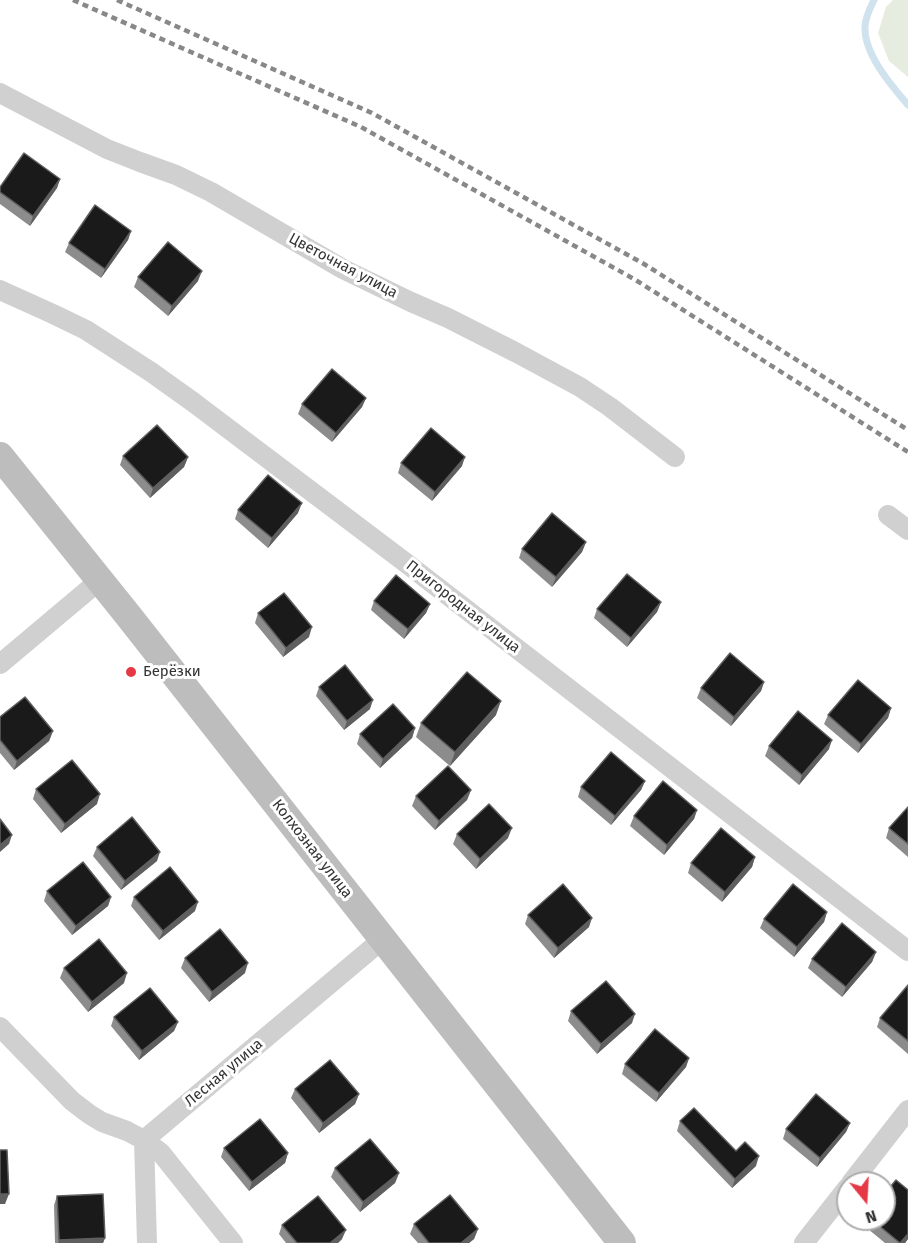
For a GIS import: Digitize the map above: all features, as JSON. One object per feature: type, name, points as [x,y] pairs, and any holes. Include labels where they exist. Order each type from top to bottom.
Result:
[{"type":"main road","name":"Колхозная улица","points":[[0,456],[622,1243]]},
{"type":"street","name":"Цветочная улица","points":[[0,93],[107,148],[176,175],[211,192],[343,269],[448,318],[580,387],[675,457]]},
{"type":"street","name":"Пригородная улица","points":[[0,290],[86,330],[193,402],[419,573],[908,951]]},
{"type":"street","points":[[888,515],[908,530]]},
{"type":"street","points":[[0,663],[100,580]]},
{"type":"street","name":"Лесная улица","points":[[144,1140],[383,939]]},
{"type":"street","points":[[0,1027],[72,1101],[88,1114],[144,1140],[161,1154],[233,1243]]},
{"type":"street","points":[[860,1171],[908,1110]]},
{"type":"street","points":[[144,1140],[147,1243]]},
{"type":"street","points":[[804,1243],[836,1202]]},
{"type":"shaded area","points":[[893,0],[908,0],[908,77],[889,61],[878,33],[886,7]]},
{"type":"building","points":[[24,153],[60,179],[33,216],[0,192],[0,187]]},
{"type":"building","points":[[95,205],[131,231],[105,269],[69,243]]},
{"type":"building","points":[[168,242],[202,271],[172,306],[138,277]]},
{"type":"building","points":[[332,369],[366,398],[336,433],[302,404]]},
{"type":"building","points":[[157,425],[188,457],[153,488],[123,456]]},
{"type":"building","points":[[431,428],[465,457],[435,492],[401,463]]},
{"type":"building","points":[[268,475],[302,503],[272,538],[238,510]]},
{"type":"building","points":[[552,513],[586,542],[556,577],[522,549]]},
{"type":"building","points":[[627,574],[661,602],[631,638],[597,609]]},
{"type":"building","points":[[396,575],[430,604],[408,629],[374,601]]},
{"type":"building","points":[[284,593],[312,627],[286,648],[258,613]]},
{"type":"building","points":[[730,653],[764,682],[734,717],[701,688]]},
{"type":"building","points":[[345,665],[373,700],[347,721],[319,687]]},
{"type":"building","points":[[467,672],[501,701],[455,752],[421,723]]},
{"type":"building","points":[[858,680],[891,708],[861,744],[828,715]]},
{"type":"building","points":[[25,697],[53,731],[17,761],[0,740],[0,717]]},
{"type":"building","points":[[393,704],[415,728],[383,759],[360,734]]},
{"type":"building","points":[[798,711],[832,740],[802,775],[769,746]]},
{"type":"building","points":[[611,752],[645,781],[615,816],[581,787]]},
{"type":"building","points":[[72,760],[100,794],[65,824],[36,789]]},
{"type":"building","points":[[448,766],[471,790],[439,821],[416,796]]},
{"type":"building","points":[[663,781],[697,810],[667,845],[634,816]]},
{"type":"building","points":[[489,804],[512,828],[480,859],[457,834]]},
{"type":"building","points":[[908,807],[908,844],[889,828]]},
{"type":"building","points":[[132,817],[160,852],[125,881],[97,847]]},
{"type":"building","points":[[0,819],[12,835],[0,845]]},
{"type":"building","points":[[721,828],[755,857],[725,892],[691,863]]},
{"type":"building","points":[[83,862],[111,897],[76,926],[47,891]]},
{"type":"building","points":[[170,867],[198,902],[163,931],[134,897]]},
{"type":"building","points":[[563,884],[592,918],[558,948],[528,915]]},
{"type":"building","points":[[793,884],[827,912],[797,947],[764,919]]},
{"type":"building","points":[[842,923],[876,952],[846,987],[812,959]]},
{"type":"building","points":[[220,929],[248,963],[212,992],[185,958]]},
{"type":"building","points":[[99,939],[127,973],[92,1002],[64,968]]},
{"type":"building","points":[[606,981],[635,1014],[601,1044],[571,1011]]},
{"type":"building","points":[[908,985],[908,1041],[880,1018]]},
{"type":"building","points":[[150,988],[178,1022],[142,1051],[114,1017]]},
{"type":"building","points":[[655,1029],[689,1058],[659,1093],[625,1064]]},
{"type":"building","points":[[330,1060],[359,1094],[323,1123],[295,1089]]},
{"type":"building","points":[[816,1094],[850,1123],[820,1158],[786,1129]]},
{"type":"building","points":[[694,1108],[736,1151],[745,1142],[759,1156],[735,1179],[680,1121]]},
{"type":"building","points":[[260,1119],[288,1153],[252,1182],[224,1148]]},
{"type":"building","points":[[370,1139],[399,1173],[363,1202],[335,1168]]},
{"type":"building","points":[[0,1150],[7,1150],[9,1194],[0,1194]]},
{"type":"building","points":[[896,1180],[908,1190],[908,1234],[900,1243],[886,1231],[896,1231]]},
{"type":"building","points":[[103,1194],[105,1238],[59,1240],[57,1196]]},
{"type":"building","points":[[450,1195],[478,1229],[461,1243],[429,1243],[414,1224]]},
{"type":"building","points":[[318,1196],[346,1230],[330,1243],[297,1243],[282,1225]]},
{"type":"waterway","points":[[874,0],[865,24],[869,48],[880,69],[908,105]]},
{"type":"railway","points":[[73,0],[361,127],[634,279],[908,452]]},
{"type":"railway","points":[[117,0],[372,113],[644,264],[908,430]]},
{"type":"place","name":"Берёзки","points":[[131,672]]}]
